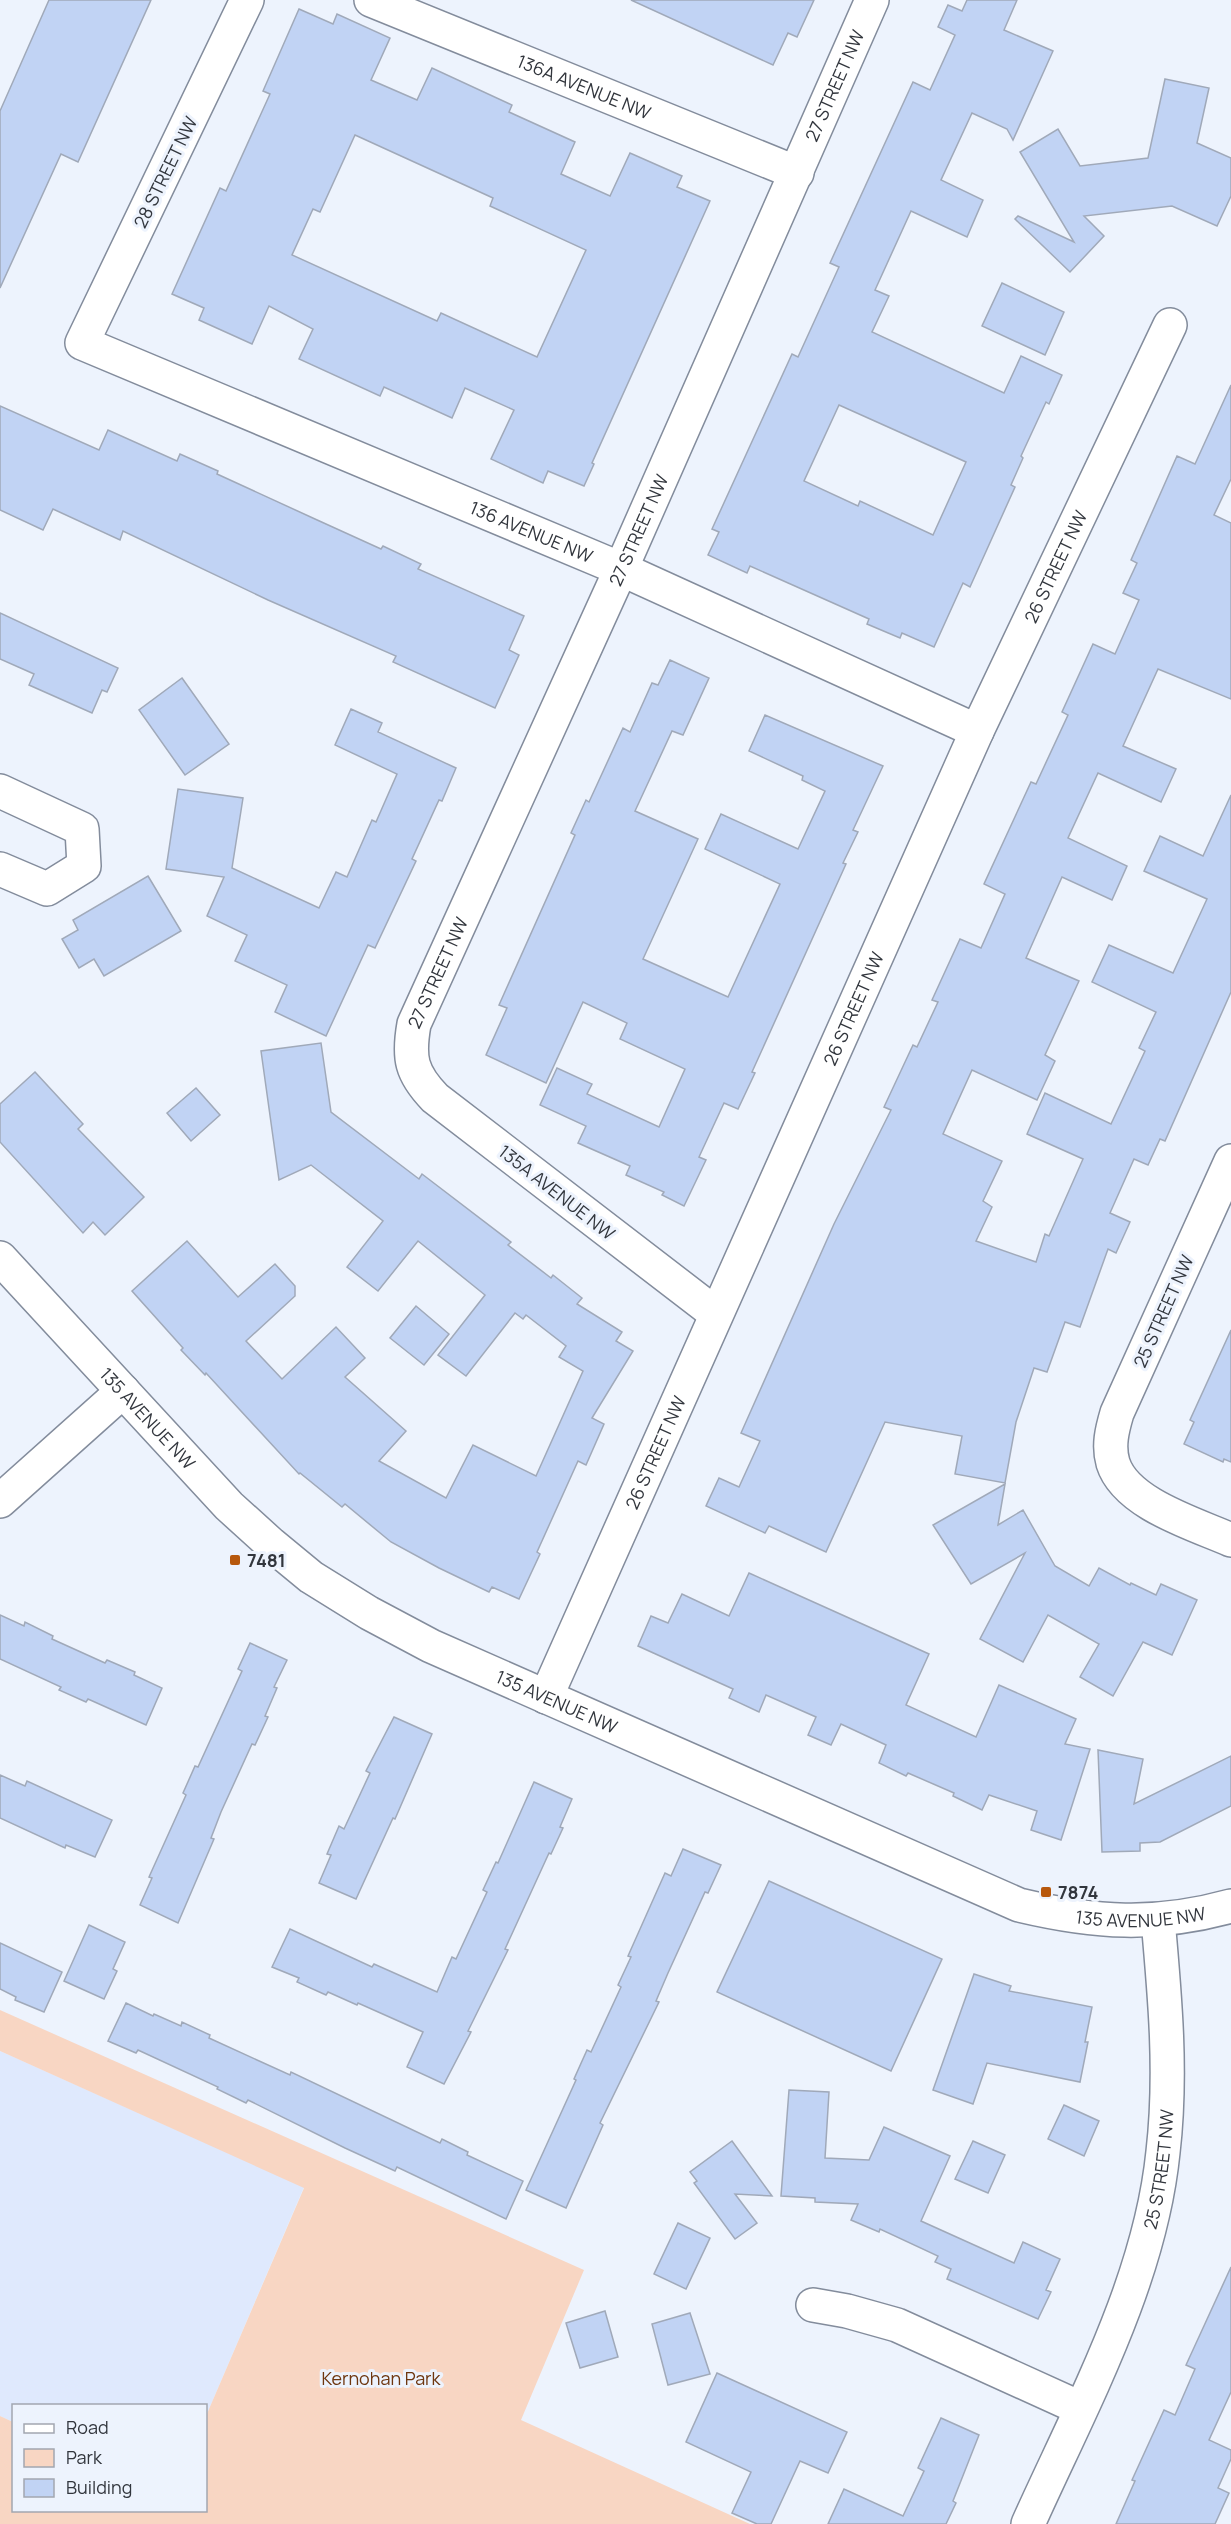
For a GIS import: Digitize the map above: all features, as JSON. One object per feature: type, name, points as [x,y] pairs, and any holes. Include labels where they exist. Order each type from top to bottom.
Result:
[{"type":"street","name":"28 STREET NW","points":[[82,343],[247,0]]},
{"type":"street","name":"136A AVENUE NW","points":[[371,0],[797,173]]},
{"type":"street","name":"27 STREET NW","points":[[412,1060],[411,1041],[414,1024],[621,568],[872,0]]},
{"type":"street","name":"26 STREET NW","points":[[546,1697],[977,731],[1170,324]]},
{"type":"street","name":"136 AVENUE NW","points":[[82,343],[621,568],[977,731]]},
{"type":"street","points":[[0,791],[82,829],[84,866],[47,889],[0,869]]},
{"type":"street","name":"135A AVENUE NW","points":[[412,1060],[419,1081],[435,1098],[716,1314]]},
{"type":"street","name":"25 STREET NW","points":[[1231,1161],[1117,1413],[1110,1448],[1113,1464],[1124,1484],[1153,1505],[1231,1540]]},
{"type":"street","name":"135 AVENUE NW","points":[[0,1258],[229,1506],[311,1577],[369,1613],[431,1646],[1019,1905],[1064,1915],[1110,1921],[1158,1920],[1231,1906]]},
{"type":"street","points":[[0,1501],[123,1391]]},
{"type":"street","name":"25 STREET NW","points":[[1028,2524],[1120,2319],[1146,2241],[1163,2154],[1167,2055],[1158,1920]]},
{"type":"street","points":[[813,2306],[847,2311],[897,2325],[1080,2408]]},
{"type":"shaded area","points":[[0,2051],[304,2187],[207,2414],[207,2404],[12,2404],[12,2422],[0,2416]]},
{"type":"green space","name":"Kernohan Park","points":[[0,2010],[584,2270],[521,2420],[750,2524],[0,2524],[0,2416],[12,2422],[12,2512],[207,2512],[207,2414],[304,2188],[0,2051]]},
{"type":"building","points":[[49,0],[151,0],[78,162],[61,154],[0,288],[0,111]]},
{"type":"building","points":[[631,0],[814,0],[797,37],[788,33],[773,65]]},
{"type":"building","points":[[967,0],[1017,0],[1004,30],[1053,51],[1013,140],[1007,129],[972,113],[941,180],[983,200],[967,237],[911,211],[875,290],[889,296],[872,332],[1004,393],[1021,356],[1062,375],[1049,404],[1046,402],[1021,456],[1023,458],[1011,485],[1015,487],[970,587],[963,583],[934,647],[902,633],[900,638],[867,624],[869,619],[750,566],[747,573],[708,555],[719,532],[712,529],[792,354],[798,357],[839,267],[830,263],[913,82],[930,90],[955,35],[938,27],[948,5],[962,11]],"holes":[[[839,405],[966,462],[933,535],[860,501],[858,506],[804,481]]]},
{"type":"building","points":[[299,9],[333,24],[337,14],[390,38],[371,80],[417,100],[432,68],[512,105],[509,112],[575,142],[561,174],[610,196],[630,153],[682,176],[677,187],[710,201],[592,463],[594,464],[584,486],[548,471],[543,483],[491,459],[514,410],[465,388],[452,418],[384,387],[380,396],[299,359],[313,329],[269,306],[252,344],[199,320],[204,308],[172,294],[220,188],[226,191],[270,94],[263,91]],"holes":[[[355,135],[493,198],[490,206],[586,250],[537,357],[441,313],[437,321],[292,255],[313,209],[320,212]]]},
{"type":"building","points":[[1165,79],[1209,88],[1197,143],[1231,158],[1231,196],[1217,226],[1172,206],[1084,216],[1104,236],[1070,272],[1015,219],[1018,216],[1074,242],[1020,152],[1058,129],[1080,166],[1148,158]]},
{"type":"building","points":[[1002,283],[1064,312],[1045,355],[982,326]]},
{"type":"building","points":[[1231,385],[1231,479],[1214,515],[1231,523],[1231,699],[1158,669],[1123,746],[1176,769],[1161,802],[1098,773],[1068,838],[1127,866],[1112,900],[1062,877],[1026,958],[1079,981],[1045,1055],[1055,1061],[1037,1100],[972,1070],[943,1134],[1002,1161],[983,1201],[992,1207],[976,1241],[1036,1262],[1045,1234],[1049,1236],[1083,1159],[1027,1134],[1045,1093],[1111,1124],[1145,1051],[1139,1048],[1156,1012],[1092,982],[1109,945],[1173,973],[1207,899],[1144,871],[1160,836],[1203,856],[1231,795],[1231,992],[1165,1141],[1160,1139],[1148,1165],[1134,1159],[1110,1213],[1130,1222],[1116,1253],[1108,1249],[1080,1327],[1065,1322],[1047,1372],[1034,1368],[1016,1422],[1005,1483],[955,1474],[962,1436],[885,1422],[826,1552],[769,1526],[765,1533],[706,1506],[719,1478],[739,1487],[760,1441],[741,1433],[834,1224],[891,1110],[884,1107],[913,1045],[917,1047],[938,1002],[932,1000],[960,939],[981,948],[1005,894],[984,884],[1031,782],[1036,784],[1068,715],[1062,712],[1093,644],[1115,654],[1139,600],[1123,593],[1137,563],[1131,560],[1177,456],[1195,464]]},
{"type":"building","points":[[0,406],[99,450],[108,430],[177,461],[180,454],[218,471],[217,474],[381,549],[383,546],[421,564],[418,569],[524,616],[509,650],[519,655],[495,708],[393,662],[396,656],[268,600],[123,531],[120,540],[53,509],[43,530],[0,510]]},
{"type":"building","points":[[0,613],[118,668],[107,692],[102,690],[92,713],[29,685],[34,674],[0,659]]},
{"type":"building","points":[[670,660],[709,678],[683,735],[672,731],[635,811],[698,839],[643,959],[728,997],[780,884],[705,849],[721,814],[798,849],[825,791],[802,780],[803,776],[749,751],[765,715],[883,766],[853,830],[858,832],[843,863],[846,864],[752,1072],[755,1073],[738,1109],[724,1103],[699,1157],[706,1160],[684,1206],[662,1195],[664,1192],[626,1175],[630,1166],[578,1143],[586,1126],[540,1105],[557,1068],[592,1084],[587,1094],[659,1127],[685,1069],[620,1039],[627,1023],[583,1002],[546,1083],[486,1055],[507,1008],[499,1005],[575,835],[571,833],[586,800],[589,802],[623,728],[630,732],[652,683],[658,685]]},
{"type":"building","points":[[182,678],[229,744],[185,775],[139,710]]},
{"type":"building","points":[[351,709],[382,723],[378,732],[456,768],[412,859],[416,861],[375,948],[368,945],[326,1036],[275,1012],[287,985],[235,961],[247,935],[207,916],[224,877],[166,869],[178,789],[243,798],[232,868],[319,908],[336,872],[347,877],[372,820],[376,822],[397,774],[335,745]]},
{"type":"building","points":[[148,876],[181,931],[104,976],[94,959],[79,968],[62,939],[78,930],[73,920]]},
{"type":"building","points":[[321,1043],[331,1112],[419,1179],[422,1174],[511,1242],[508,1245],[551,1278],[553,1275],[582,1298],[577,1304],[622,1332],[616,1341],[633,1351],[592,1418],[604,1424],[586,1465],[578,1461],[537,1552],[540,1554],[519,1599],[492,1587],[489,1592],[391,1542],[345,1504],[342,1507],[299,1474],[206,1373],[205,1375],[181,1350],[183,1348],[132,1291],[187,1241],[238,1297],[275,1264],[295,1286],[295,1296],[246,1341],[282,1379],[336,1327],[365,1358],[345,1377],[406,1431],[379,1461],[446,1498],[473,1445],[536,1476],[583,1371],[559,1357],[566,1346],[526,1315],[523,1319],[515,1313],[466,1376],[438,1355],[485,1295],[418,1241],[378,1291],[347,1267],[383,1221],[311,1165],[279,1180],[261,1051]]},
{"type":"building","points":[[35,1072],[83,1124],[78,1129],[144,1197],[105,1235],[93,1222],[83,1233],[0,1142],[0,1104]]},
{"type":"building","points":[[196,1088],[220,1115],[191,1141],[167,1113]]},
{"type":"building","points":[[416,1306],[449,1334],[424,1365],[390,1338]]},
{"type":"building","points":[[1231,1330],[1231,1462],[1224,1459],[1223,1462],[1184,1444],[1194,1422],[1190,1420]]},
{"type":"building","points":[[1005,1484],[998,1525],[1023,1510],[1055,1566],[1089,1586],[1099,1568],[1130,1585],[1131,1583],[1156,1595],[1161,1584],[1197,1600],[1172,1655],[1143,1642],[1113,1696],[1080,1677],[1099,1644],[1048,1615],[1023,1662],[980,1639],[1025,1553],[971,1584],[933,1525]]},
{"type":"building","points":[[749,1573],[929,1654],[906,1705],[976,1737],[999,1685],[1076,1719],[1065,1744],[1090,1749],[1061,1840],[1031,1830],[1037,1811],[989,1795],[982,1810],[953,1796],[954,1793],[908,1773],[906,1776],[879,1763],[886,1745],[841,1724],[831,1745],[808,1735],[816,1717],[766,1695],[759,1712],[729,1698],[733,1689],[638,1646],[651,1616],[668,1623],[682,1594],[729,1616]]},
{"type":"building","points":[[0,1615],[24,1626],[25,1622],[53,1636],[52,1639],[105,1663],[107,1660],[135,1672],[134,1675],[162,1688],[146,1725],[88,1699],[86,1702],[59,1690],[61,1687],[0,1659]]},
{"type":"building","points":[[250,1643],[287,1660],[274,1687],[277,1688],[265,1716],[268,1717],[255,1745],[252,1744],[221,1812],[211,1838],[214,1839],[178,1923],[140,1905],[152,1878],[149,1877],[186,1795],[183,1793],[195,1766],[198,1767],[242,1671],[238,1669]]},
{"type":"building","points":[[394,1717],[432,1734],[395,1819],[393,1818],[356,1899],[319,1883],[331,1855],[327,1854],[339,1826],[344,1829],[370,1773],[366,1771]]},
{"type":"building","points":[[1098,1750],[1143,1759],[1134,1804],[1231,1756],[1231,1806],[1160,1842],[1140,1843],[1140,1851],[1102,1852]]},
{"type":"building","points":[[0,1775],[25,1786],[27,1781],[112,1820],[95,1857],[66,1845],[65,1848],[0,1818]]},
{"type":"building","points":[[534,1782],[572,1799],[560,1827],[563,1828],[551,1854],[549,1853],[505,1949],[508,1950],[468,2031],[471,2032],[444,2084],[407,2067],[423,2032],[358,2003],[357,2005],[328,1992],[326,1995],[297,1982],[299,1978],[272,1967],[290,1929],[372,1967],[374,1964],[437,1992],[452,1957],[456,1959],[487,1892],[483,1890],[496,1862],[498,1863]]},
{"type":"building","points":[[683,1849],[721,1865],[708,1893],[705,1892],[656,2001],[659,2002],[600,2123],[603,2125],[566,2208],[526,2190],[576,2080],[574,2079],[587,2050],[591,2052],[621,1987],[618,1985],[631,1957],[628,1956],[665,1873],[671,1876]]},
{"type":"building","points":[[769,1881],[942,1959],[891,2071],[717,1992]]},
{"type":"building","points":[[89,1925],[125,1942],[113,1969],[117,1971],[104,1999],[64,1981]]},
{"type":"building","points":[[0,1943],[62,1972],[44,2012],[15,2000],[16,1997],[0,1989]]},
{"type":"building","points":[[974,1974],[1011,1986],[1009,1991],[1092,2007],[1080,2082],[987,2063],[973,2104],[933,2090]]},
{"type":"building","points":[[126,2003],[181,2026],[182,2022],[210,2035],[209,2038],[290,2075],[291,2072],[440,2143],[442,2139],[468,2152],[467,2155],[523,2181],[506,2219],[397,2167],[395,2171],[345,2148],[248,2100],[246,2103],[217,2089],[218,2087],[138,2050],[136,2053],[108,2041]]},
{"type":"building","points":[[789,2090],[829,2092],[825,2158],[869,2160],[884,2127],[950,2156],[921,2221],[1014,2263],[1023,2242],[1060,2259],[1046,2290],[1051,2292],[1038,2319],[947,2279],[951,2269],[935,2262],[938,2256],[880,2229],[879,2232],[851,2220],[858,2204],[815,2202],[815,2198],[781,2196]]},
{"type":"building","points":[[1064,2105],[1099,2121],[1084,2156],[1048,2139]]},
{"type":"building","points":[[732,2141],[772,2196],[735,2194],[757,2223],[735,2239],[694,2183],[697,2181],[690,2172]]},
{"type":"building","points":[[973,2141],[1005,2155],[988,2193],[955,2179]]},
{"type":"building","points":[[678,2223],[710,2238],[686,2289],[654,2274]]},
{"type":"building","points":[[1231,2267],[1231,2392],[1209,2440],[1231,2450],[1231,2459],[1218,2488],[1229,2493],[1215,2524],[1116,2524],[1135,2481],[1132,2480],[1164,2410],[1175,2415],[1195,2369],[1186,2365]]},
{"type":"building","points":[[605,2311],[618,2357],[580,2368],[566,2323]]},
{"type":"building","points":[[690,2313],[710,2374],[668,2385],[652,2324]]},
{"type":"building","points":[[717,2373],[847,2432],[828,2473],[800,2461],[771,2524],[757,2524],[732,2513],[751,2472],[686,2442]]},
{"type":"building","points":[[941,2418],[979,2435],[953,2501],[956,2503],[946,2524],[828,2524],[844,2489],[903,2516],[924,2471],[918,2468]]},
{"type":"place","name":"7481","points":[[235,1560]]},
{"type":"place","name":"7874","points":[[1046,1892]]}]
